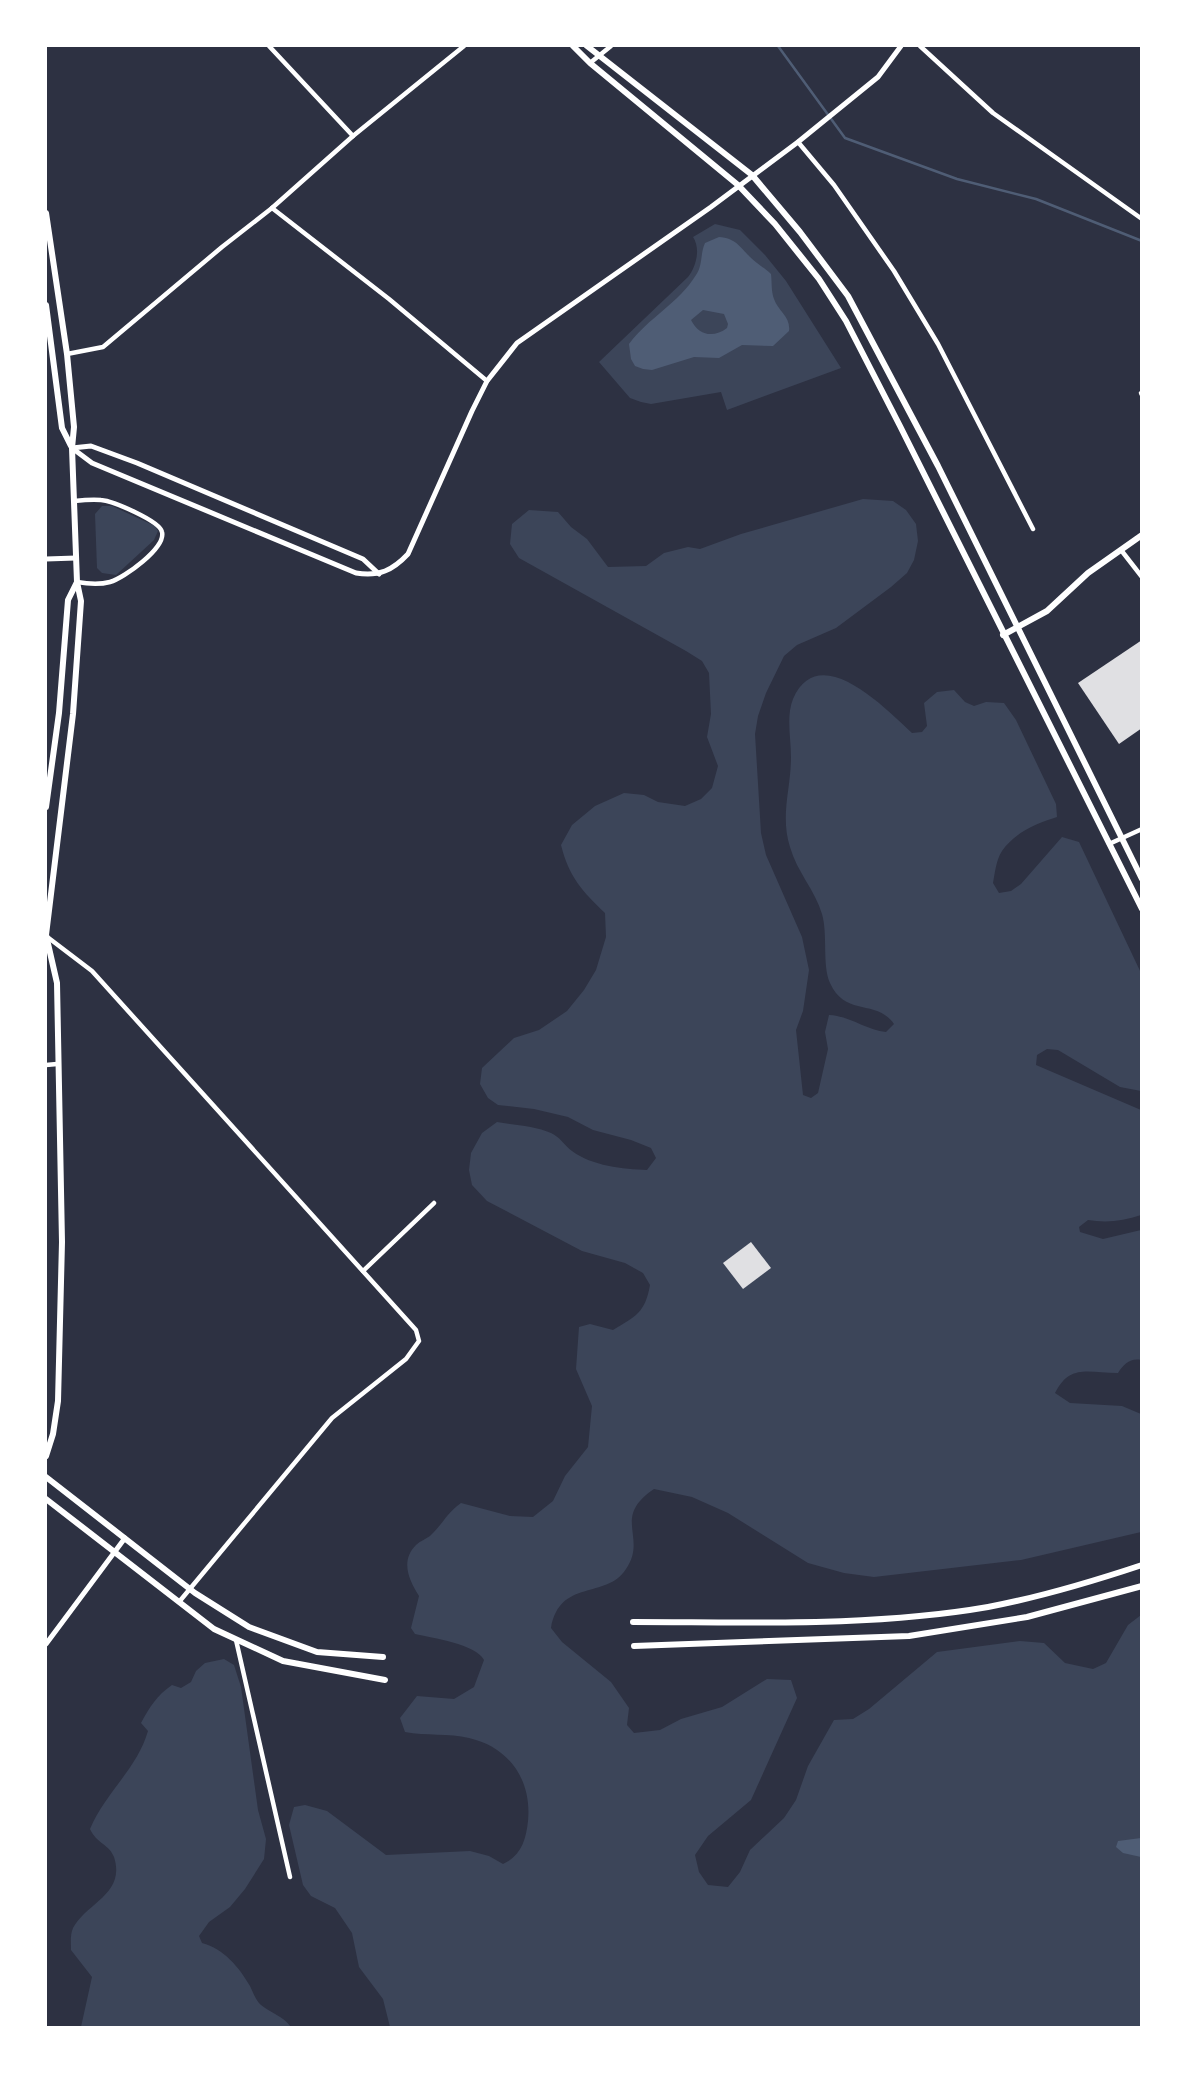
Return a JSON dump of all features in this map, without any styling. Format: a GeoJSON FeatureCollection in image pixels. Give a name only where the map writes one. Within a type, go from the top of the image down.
{"type":"FeatureCollection","features":[{"type":"Feature","properties":{"kind":"main road"},"geometry":{"type":"LineString","coordinates":[[573,46],[738,185],[775,224],[819,279],[846,321],[1142,909]]}},
{"type":"Feature","properties":{"kind":"main road"},"geometry":{"type":"LineString","coordinates":[[587,46],[752,175],[800,232],[848,296],[926,442],[1142,879]]}},
{"type":"Feature","properties":{"kind":"main road"},"geometry":{"type":"LineString","coordinates":[[46,213],[67,354],[74,427],[72,448],[77,582],[82,601],[72,714],[46,936],[57,983],[62,1242],[58,1401],[46,1456]]}},
{"type":"Feature","properties":{"kind":"main road"},"geometry":{"type":"LineString","coordinates":[[46,305],[62,428],[72,448]]}},
{"type":"Feature","properties":{"kind":"main road"},"geometry":{"type":"LineString","coordinates":[[1003,635],[1047,611],[1088,573],[1142,535]]}},
{"type":"Feature","properties":{"kind":"main road"},"geometry":{"type":"LineString","coordinates":[[46,807],[59,713],[68,600],[77,582]]}},
{"type":"Feature","properties":{"kind":"main road"},"geometry":{"type":"LineString","coordinates":[[46,1476],[188,1588],[248,1627],[317,1652],[383,1657]]}},
{"type":"Feature","properties":{"kind":"main road"},"geometry":{"type":"LineString","coordinates":[[46,1499],[214,1629],[283,1661],[385,1680]]}},
{"type":"Feature","properties":{"kind":"main road"},"geometry":{"type":"LineString","coordinates":[[634,1622],[858,1621],[986,1607],[1061,1591],[1142,1565]]}},
{"type":"Feature","properties":{"kind":"main road"},"geometry":{"type":"LineString","coordinates":[[634,1646],[909,1636],[1027,1617],[1142,1586]]}},
{"type":"Feature","properties":{"kind":"street"},"geometry":{"type":"LineString","coordinates":[[269,46],[352,136]]}},
{"type":"Feature","properties":{"kind":"street"},"geometry":{"type":"LineString","coordinates":[[67,354],[103,347],[272,208],[352,136],[464,46]]}},
{"type":"Feature","properties":{"kind":"street"},"geometry":{"type":"LineString","coordinates":[[590,63],[611,46]]}},
{"type":"Feature","properties":{"kind":"street"},"geometry":{"type":"LineString","coordinates":[[72,448],[92,463],[356,573],[379,574],[396,567],[408,554],[487,381],[517,343],[711,207],[798,142],[878,77],[901,46]]}},
{"type":"Feature","properties":{"kind":"street"},"geometry":{"type":"LineString","coordinates":[[920,46],[993,113],[1142,219]]}},
{"type":"Feature","properties":{"kind":"street"},"geometry":{"type":"LineString","coordinates":[[798,142],[834,185],[938,344],[1032,529]]}},
{"type":"Feature","properties":{"kind":"street"},"geometry":{"type":"LineString","coordinates":[[272,208],[389,299],[487,381]]}},
{"type":"Feature","properties":{"kind":"street"},"geometry":{"type":"LineString","coordinates":[[72,448],[92,446],[137,463],[363,559],[379,574]]}},
{"type":"Feature","properties":{"kind":"street"},"geometry":{"type":"LineString","coordinates":[[74,501],[106,501],[155,522],[162,530],[163,538],[153,552],[122,576],[101,584],[77,582]]}},
{"type":"Feature","properties":{"kind":"street"},"geometry":{"type":"LineString","coordinates":[[1121,550],[1142,577]]}},
{"type":"Feature","properties":{"kind":"street"},"geometry":{"type":"LineString","coordinates":[[46,559],[76,558]]}},
{"type":"Feature","properties":{"kind":"street"},"geometry":{"type":"LineString","coordinates":[[1109,844],[1142,829]]}},
{"type":"Feature","properties":{"kind":"street"},"geometry":{"type":"LineString","coordinates":[[46,936],[92,971],[363,1270],[416,1330],[419,1341],[406,1359],[332,1418],[178,1602]]}},
{"type":"Feature","properties":{"kind":"street"},"geometry":{"type":"LineString","coordinates":[[46,1065],[57,1064]]}},
{"type":"Feature","properties":{"kind":"street"},"geometry":{"type":"LineString","coordinates":[[363,1270],[434,1203]]}},
{"type":"Feature","properties":{"kind":"street"},"geometry":{"type":"LineString","coordinates":[[46,1644],[125,1538]]}},
{"type":"Feature","properties":{"kind":"street"},"geometry":{"type":"LineString","coordinates":[[236,1639],[290,1877]]}},
{"type":"Feature","properties":{"kind":"shaded area"},"geometry":{"type":"Polygon","coordinates":[[[715,224],[740,230],[765,255],[786,281],[841,368],[727,410],[721,392],[651,404],[630,398],[599,362],[688,277],[696,258],[697,247],[693,237],[715,224]]]}},
{"type":"Feature","properties":{"kind":"shaded area"},"geometry":{"type":"Polygon","coordinates":[[[719,237],[731,240],[771,274],[774,299],[788,322],[789,331],[773,346],[742,345],[719,358],[694,357],[652,370],[635,366],[629,344],[689,285],[698,271],[705,243],[719,237]],[[703,310],[691,320],[702,332],[712,334],[727,328],[724,314],[703,310]]]}},
{"type":"Feature","properties":{"kind":"shaded area"},"geometry":{"type":"Polygon","coordinates":[[[863,499],[893,501],[906,510],[916,524],[918,541],[914,560],[907,573],[891,587],[836,628],[797,645],[784,656],[766,693],[755,734],[761,833],[766,855],[802,937],[809,970],[803,1011],[796,1030],[803,1095],[811,1098],[818,1093],[828,1049],[825,1032],[829,1015],[886,1032],[894,1024],[879,1012],[844,1001],[830,983],[822,914],[793,856],[787,835],[786,813],[791,769],[789,720],[793,699],[805,682],[819,676],[835,677],[870,696],[912,733],[922,732],[927,726],[924,703],[937,692],[954,690],[965,702],[974,706],[986,702],[1004,703],[1016,720],[1056,804],[1057,817],[1026,830],[1007,845],[998,858],[993,883],[999,893],[1011,891],[1021,884],[1062,837],[1079,842],[1141,973],[1141,1091],[1120,1087],[1058,1050],[1047,1049],[1037,1055],[1036,1065],[1141,1110],[1141,1215],[1115,1221],[1088,1220],[1079,1227],[1080,1232],[1103,1239],[1141,1230],[1141,1360],[1128,1362],[1118,1373],[1074,1373],[1067,1377],[1055,1393],[1070,1403],[1122,1406],[1141,1414],[1141,1532],[1021,1560],[874,1577],[844,1573],[808,1563],[728,1513],[692,1497],[654,1489],[641,1499],[635,1509],[632,1519],[634,1547],[626,1569],[607,1584],[564,1602],[556,1612],[551,1628],[562,1642],[611,1682],[629,1708],[627,1725],[634,1733],[660,1730],[681,1719],[722,1707],[767,1679],[791,1680],[797,1698],[751,1800],[708,1836],[695,1855],[699,1872],[708,1885],[728,1887],[740,1872],[750,1850],[784,1818],[796,1800],[808,1766],[834,1720],[853,1719],[869,1709],[937,1652],[1020,1641],[1044,1643],[1065,1663],[1093,1669],[1106,1663],[1128,1625],[1141,1615],[1141,2027],[390,2027],[383,1999],[359,1967],[352,1933],[335,1908],[311,1896],[303,1885],[289,1825],[294,1807],[305,1805],[327,1811],[386,1855],[470,1851],[489,1856],[503,1864],[514,1857],[522,1847],[528,1821],[526,1792],[522,1779],[506,1757],[483,1742],[469,1738],[405,1732],[400,1718],[417,1696],[454,1699],[474,1687],[484,1660],[479,1654],[463,1646],[415,1634],[411,1628],[419,1596],[409,1577],[408,1557],[416,1545],[430,1536],[461,1503],[510,1516],[533,1517],[553,1501],[565,1476],[588,1447],[592,1406],[576,1369],[579,1327],[590,1324],[613,1330],[638,1313],[645,1302],[650,1285],[643,1273],[625,1263],[582,1251],[487,1201],[472,1185],[469,1170],[471,1153],[482,1133],[497,1122],[551,1133],[580,1156],[618,1168],[647,1170],[656,1158],[651,1148],[593,1130],[568,1117],[534,1109],[498,1105],[488,1098],[480,1084],[482,1068],[514,1038],[539,1030],[567,1011],[596,970],[606,937],[605,913],[577,883],[564,856],[561,845],[572,825],[595,806],[624,793],[644,795],[658,802],[685,806],[701,799],[712,788],[718,766],[707,737],[711,714],[709,673],[702,661],[519,558],[510,544],[512,524],[529,510],[558,512],[571,527],[587,539],[608,567],[646,566],[664,553],[688,547],[700,549],[741,534],[863,499]]]}},
{"type":"Feature","properties":{"kind":"shaded area"},"geometry":{"type":"Polygon","coordinates":[[[102,506],[112,506],[155,526],[158,531],[154,540],[116,575],[102,573],[97,568],[95,514],[102,506]]]}},
{"type":"Feature","properties":{"kind":"shaded area"},"geometry":{"type":"Polygon","coordinates":[[[224,1659],[234,1665],[241,1687],[258,1810],[266,1839],[264,1859],[245,1889],[230,1907],[209,1922],[199,1936],[202,1943],[224,1954],[236,1966],[259,2003],[291,2027],[81,2027],[92,1977],[71,1950],[71,1933],[79,1919],[110,1889],[116,1870],[112,1853],[90,1829],[143,1745],[148,1731],[141,1723],[154,1702],[172,1685],[181,1688],[191,1682],[196,1671],[205,1663],[224,1659]]]}},
{"type":"Feature","properties":{"kind":"shaded area"},"geometry":{"type":"Polygon","coordinates":[[[1141,1838],[1141,1857],[1123,1853],[1116,1847],[1118,1841],[1141,1838]]]}},
{"type":"Feature","properties":{"kind":"building"},"geometry":{"type":"Polygon","coordinates":[[[1142,640],[1142,728],[1119,744],[1078,683],[1142,640]]]}},
{"type":"Feature","properties":{"kind":"building"},"geometry":{"type":"Polygon","coordinates":[[[751,1242],[771,1268],[743,1289],[723,1263],[751,1242]]]}},
{"type":"Feature","properties":{"kind":"waterway"},"geometry":{"type":"LineString","coordinates":[[778,46],[845,138],[957,179],[1036,199],[1142,241]]}}]}
